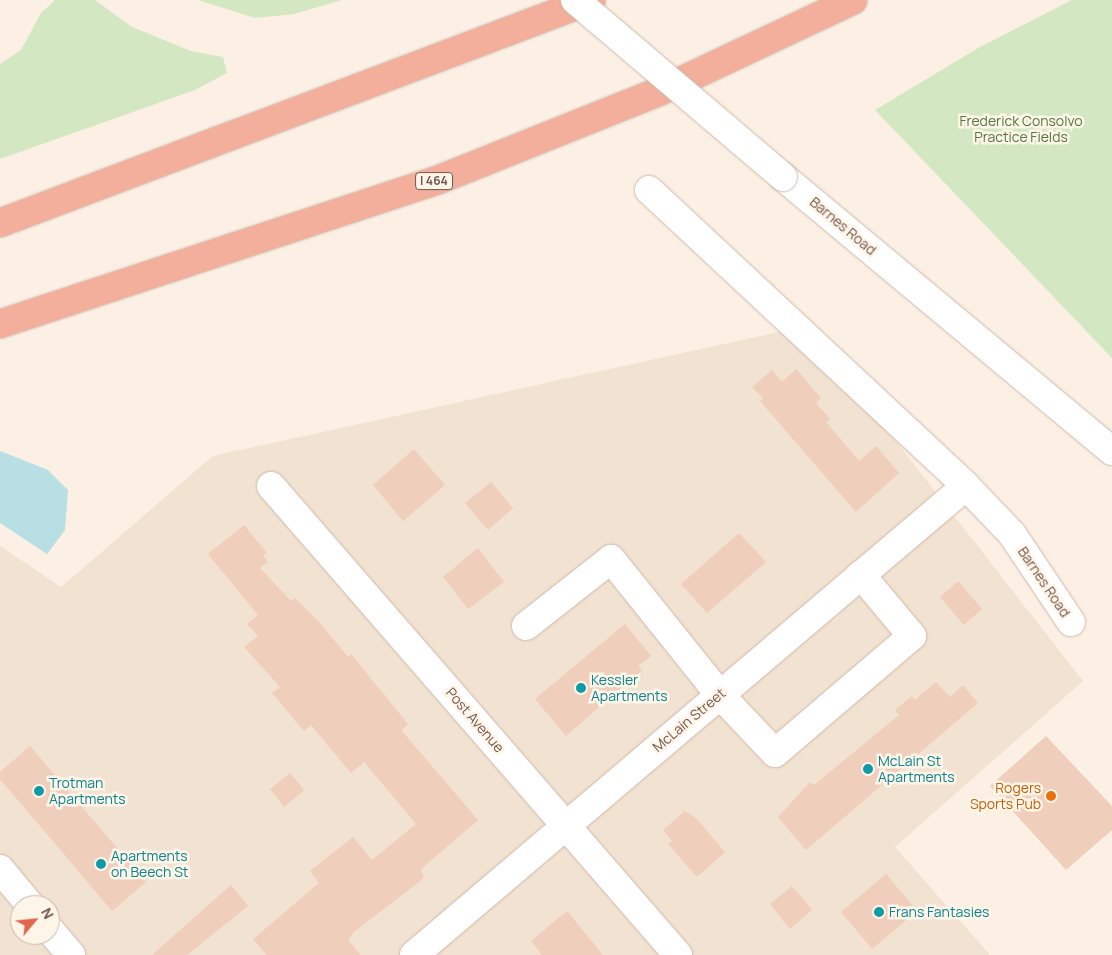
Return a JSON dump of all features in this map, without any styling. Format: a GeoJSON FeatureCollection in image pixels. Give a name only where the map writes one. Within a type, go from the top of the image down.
{"type":"FeatureCollection","features":[{"type":"Feature","properties":{"kind":"highway"},"geometry":{"type":"LineString","coordinates":[[0,223],[591,0]]}},
{"type":"Feature","properties":{"kind":"highway","name":"I 464"},"geometry":{"type":"LineString","coordinates":[[0,324],[276,236],[512,152],[660,91],[853,0]]}},
{"type":"Feature","properties":{"kind":"street","name":"Barnes Road"},"geometry":{"type":"LineString","coordinates":[[575,0],[1112,451]]}},
{"type":"Feature","properties":{"kind":"street","name":"Barnes Road"},"geometry":{"type":"LineString","coordinates":[[649,190],[966,486],[1012,534],[1071,622]]}},
{"type":"Feature","properties":{"kind":"street","name":"Post Avenue"},"geometry":{"type":"LineString","coordinates":[[271,486],[678,955]]}},
{"type":"Feature","properties":{"kind":"street","name":"McLain Street"},"geometry":{"type":"LineString","coordinates":[[414,955],[565,823],[966,486]]}},
{"type":"Feature","properties":{"kind":"street"},"geometry":{"type":"LineString","coordinates":[[526,626],[610,559],[719,694],[774,753],[912,636],[860,575]]}},
{"type":"Feature","properties":{"kind":"street"},"geometry":{"type":"LineString","coordinates":[[0,869],[22,895]]}},
{"type":"Feature","properties":{"kind":"street"},"geometry":{"type":"LineString","coordinates":[[60,942],[71,955]]}},
{"type":"Feature","properties":{"kind":"shaded area"},"geometry":{"type":"Polygon","coordinates":[[[806,326],[1083,681],[895,847],[990,955],[0,955],[0,546],[61,587],[213,456],[806,326]]]}},
{"type":"Feature","properties":{"kind":"green space"},"geometry":{"type":"Polygon","coordinates":[[[55,0],[95,0],[132,27],[191,51],[223,57],[227,73],[195,90],[0,159],[0,64],[21,50],[41,13],[55,0]]]}},
{"type":"Feature","properties":{"kind":"green space"},"geometry":{"type":"Polygon","coordinates":[[[198,0],[342,0],[294,14],[255,18],[198,0]]]}},
{"type":"Feature","properties":{"kind":"green space","name":"Frederick Consolvo Practice Fields"},"geometry":{"type":"Polygon","coordinates":[[[1072,0],[1112,0],[1112,358],[875,110],[978,48],[1072,0]]]}},
{"type":"Feature","properties":{"kind":"water"},"geometry":{"type":"Polygon","coordinates":[[[0,451],[48,470],[68,490],[65,530],[47,554],[0,523],[0,451]]]}},
{"type":"Feature","properties":{"kind":"building"},"geometry":{"type":"Polygon","coordinates":[[[796,369],[821,398],[816,403],[830,419],[826,422],[859,461],[876,446],[899,473],[856,512],[760,401],[763,398],[752,387],[772,370],[782,382],[796,369]]]}},
{"type":"Feature","properties":{"kind":"building"},"geometry":{"type":"Polygon","coordinates":[[[414,449],[445,485],[403,521],[373,485],[414,449]]]}},
{"type":"Feature","properties":{"kind":"building"},"geometry":{"type":"Polygon","coordinates":[[[491,482],[513,508],[488,530],[465,503],[491,482]]]}},
{"type":"Feature","properties":{"kind":"building"},"geometry":{"type":"Polygon","coordinates":[[[244,525],[267,553],[263,556],[268,562],[260,568],[291,601],[295,598],[320,623],[348,657],[351,654],[408,724],[401,730],[478,820],[421,869],[424,878],[354,932],[348,940],[361,955],[267,955],[253,939],[319,883],[310,871],[353,837],[372,860],[416,824],[364,762],[351,773],[311,725],[304,731],[272,693],[280,687],[244,647],[258,636],[247,624],[258,615],[208,554],[244,525]]]}},
{"type":"Feature","properties":{"kind":"building"},"geometry":{"type":"Polygon","coordinates":[[[739,533],[766,562],[707,613],[681,584],[739,533]]]}},
{"type":"Feature","properties":{"kind":"building"},"geometry":{"type":"Polygon","coordinates":[[[478,548],[504,582],[468,609],[443,577],[478,548]]]}},
{"type":"Feature","properties":{"kind":"building"},"geometry":{"type":"Polygon","coordinates":[[[958,581],[982,609],[964,625],[940,597],[958,581]]]}},
{"type":"Feature","properties":{"kind":"building","name":"Kessler Apartments"},"geometry":{"type":"Polygon","coordinates":[[[625,624],[651,656],[638,666],[642,670],[566,736],[535,699],[625,624]]]}},
{"type":"Feature","properties":{"kind":"building","name":"McLain St Apartments"},"geometry":{"type":"Polygon","coordinates":[[[936,682],[950,697],[963,685],[978,703],[806,850],[778,817],[810,782],[814,785],[899,715],[895,710],[912,696],[915,700],[936,682]]]}},
{"type":"Feature","properties":{"kind":"building","name":"Rogers Sports Pub"},"geometry":{"type":"Polygon","coordinates":[[[1046,736],[1112,806],[1112,830],[1066,870],[990,786],[1046,736]]]}},
{"type":"Feature","properties":{"kind":"building"},"geometry":{"type":"Polygon","coordinates":[[[30,746],[146,882],[112,911],[0,779],[0,772],[30,746]]]}},
{"type":"Feature","properties":{"kind":"building"},"geometry":{"type":"Polygon","coordinates":[[[290,773],[304,790],[284,807],[270,789],[290,773]]]}},
{"type":"Feature","properties":{"kind":"building"},"geometry":{"type":"Polygon","coordinates":[[[685,811],[697,819],[725,852],[697,877],[668,844],[672,841],[663,830],[685,811]]]}},
{"type":"Feature","properties":{"kind":"building","name":"Frans Fantasies"},"geometry":{"type":"Polygon","coordinates":[[[886,874],[917,911],[872,949],[841,912],[886,874]]]}},
{"type":"Feature","properties":{"kind":"building"},"geometry":{"type":"Polygon","coordinates":[[[231,885],[248,906],[187,955],[152,955],[231,885]]]}},
{"type":"Feature","properties":{"kind":"building"},"geometry":{"type":"Polygon","coordinates":[[[792,886],[812,910],[790,929],[770,904],[792,886]]]}},
{"type":"Feature","properties":{"kind":"building"},"geometry":{"type":"Polygon","coordinates":[[[567,911],[603,955],[542,955],[531,941],[567,911]]]}},
{"type":"Feature","properties":{"kind":"place","name":"Kessler Apartments"},"geometry":{"type":"Point","coordinates":[581,688]}},
{"type":"Feature","properties":{"kind":"place","name":"McLain St Apartments"},"geometry":{"type":"Point","coordinates":[868,769]}},
{"type":"Feature","properties":{"kind":"place","name":"Trotman Apartments"},"geometry":{"type":"Point","coordinates":[39,791]}},
{"type":"Feature","properties":{"kind":"place","name":"Rogers Sports Pub"},"geometry":{"type":"Point","coordinates":[1051,796]}},
{"type":"Feature","properties":{"kind":"place","name":"Apartments on Beech St"},"geometry":{"type":"Point","coordinates":[101,864]}},
{"type":"Feature","properties":{"kind":"place","name":"Frans Fantasies"},"geometry":{"type":"Point","coordinates":[879,912]}}]}
